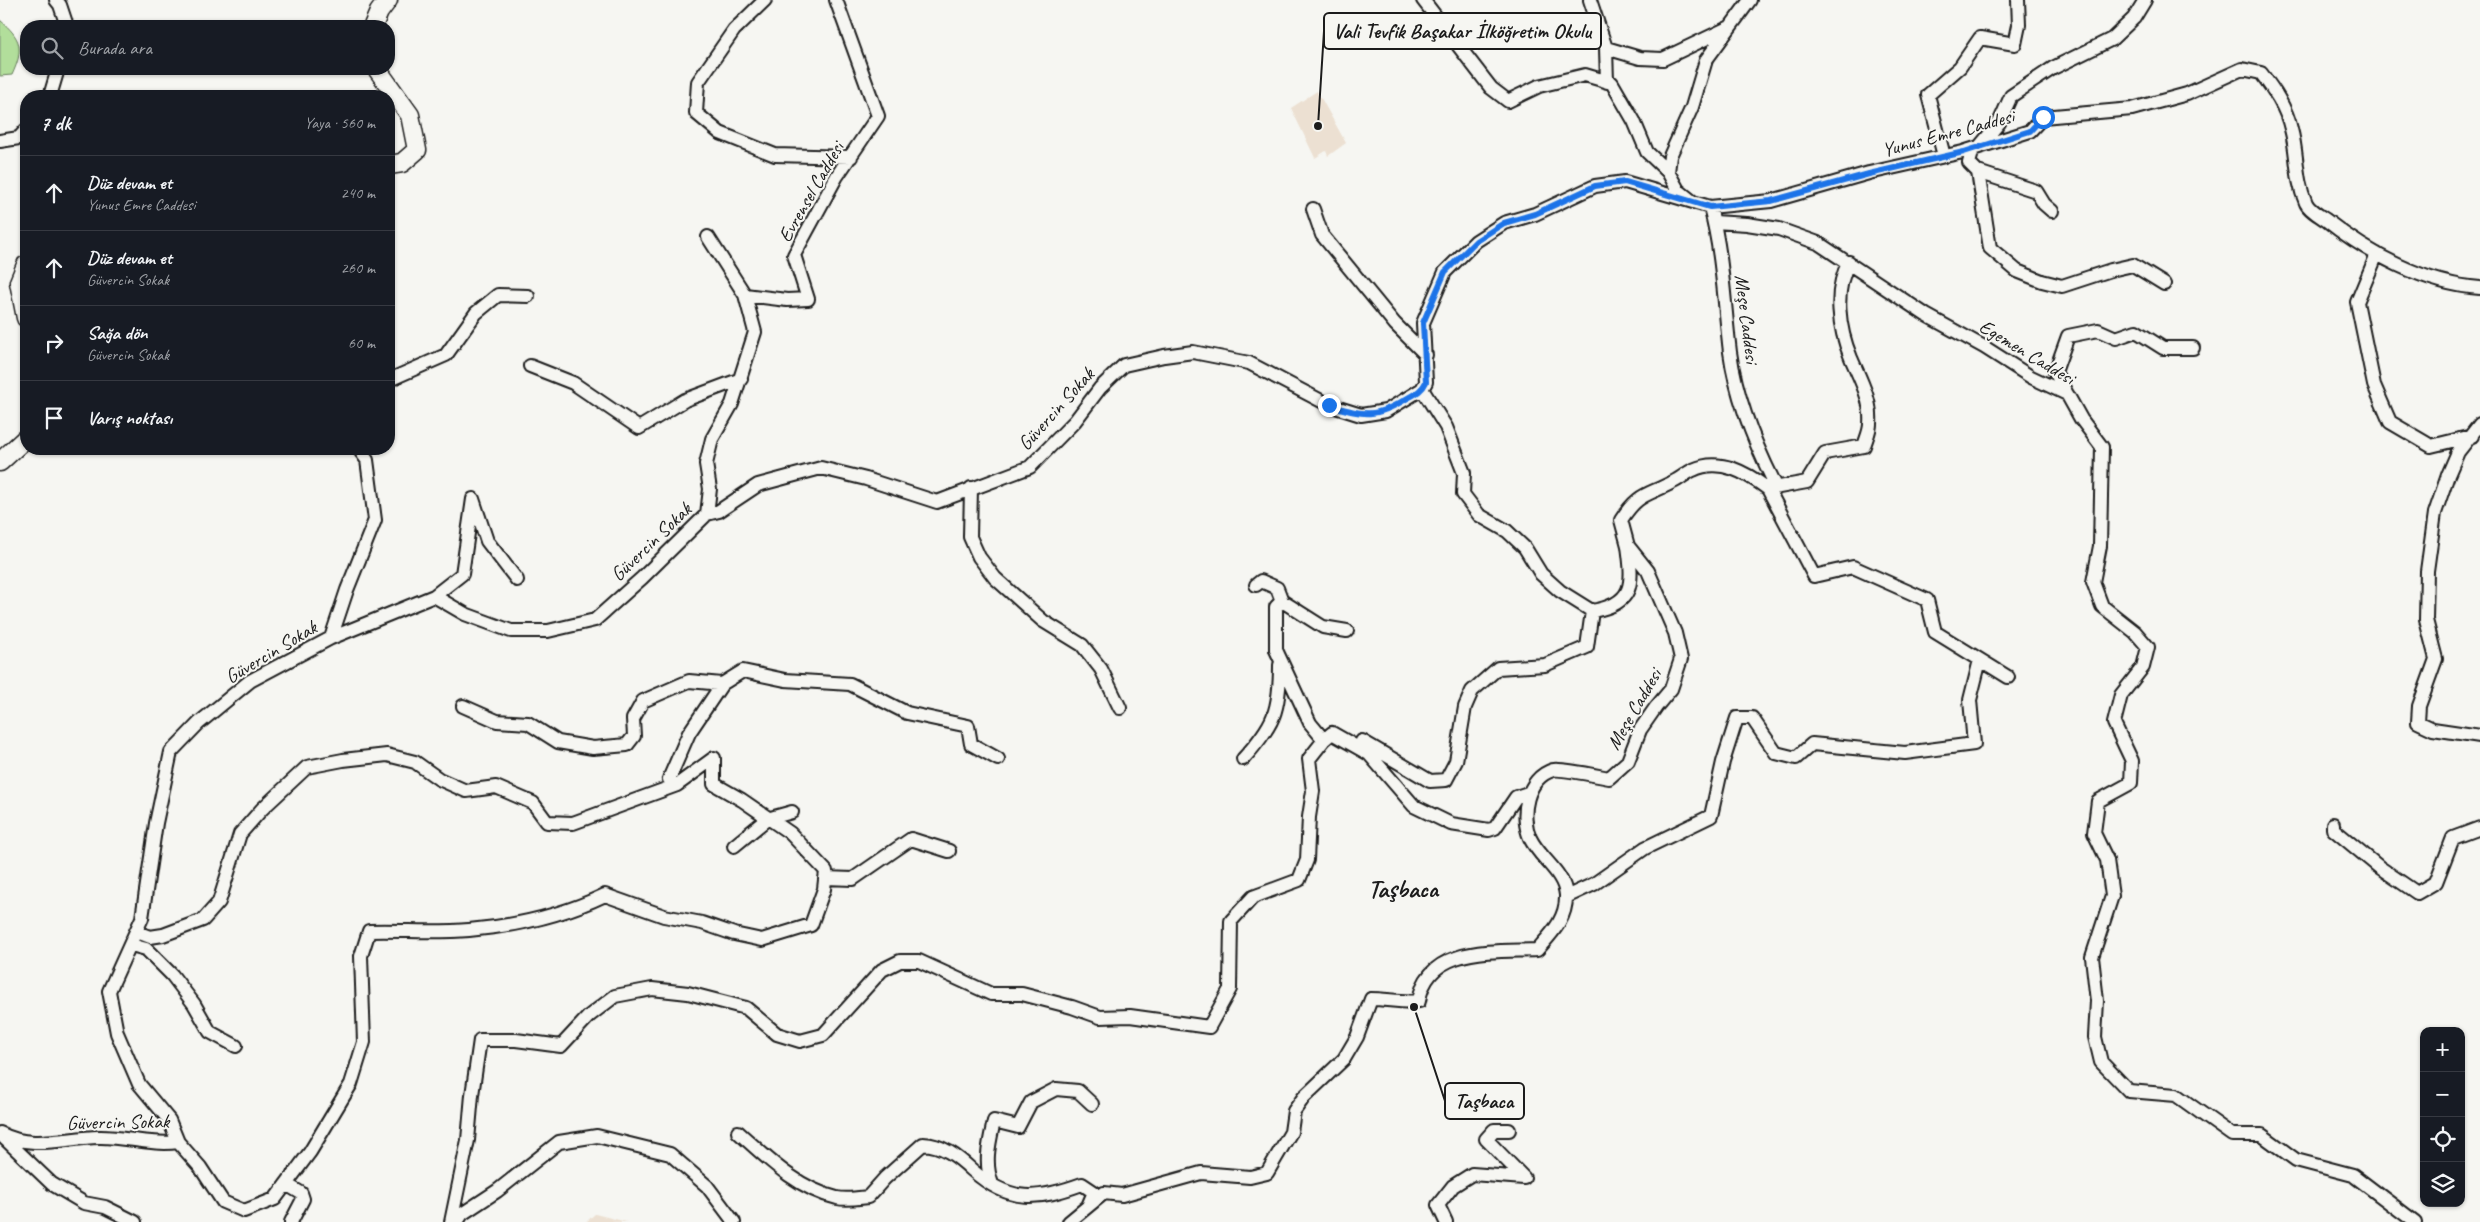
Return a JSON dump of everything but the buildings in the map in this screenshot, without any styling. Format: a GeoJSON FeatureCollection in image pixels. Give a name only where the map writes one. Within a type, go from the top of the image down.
{"type":"FeatureCollection","features":[{"type":"Feature","properties":{"kind":"street"},"geometry":{"type":"LineString","coordinates":[[56,0],[65,20]]}},
{"type":"Feature","properties":{"kind":"street"},"geometry":{"type":"LineString","coordinates":[[376,20],[378,12],[388,0]]}},
{"type":"Feature","properties":{"kind":"street"},"geometry":{"type":"LineString","coordinates":[[765,0],[734,30],[698,82],[696,113],[720,133],[775,155],[852,157]]}},
{"type":"Feature","properties":{"kind":"street","name":"Evrensel Caddesi"},"geometry":{"type":"LineString","coordinates":[[745,295],[787,300],[808,300],[794,255],[837,176],[852,157],[878,116],[836,0]]}},
{"type":"Feature","properties":{"kind":"street"},"geometry":{"type":"LineString","coordinates":[[1423,0],[1491,88],[1508,102],[1539,86],[1585,74],[1607,82],[1606,48],[1590,0]]}},
{"type":"Feature","properties":{"kind":"street"},"geometry":{"type":"LineString","coordinates":[[1668,172],[1670,156],[1692,107],[1706,60],[1750,0]]}},
{"type":"Feature","properties":{"kind":"street"},"geometry":{"type":"LineString","coordinates":[[1944,156],[1928,95],[1960,66],[1980,38],[2015,44],[2019,25],[2018,0]]}},
{"type":"Feature","properties":{"kind":"street"},"geometry":{"type":"LineString","coordinates":[[2052,211],[2044,204],[2036,191],[1978,172],[1969,164],[1976,148],[1999,124],[2011,96],[2053,68],[2112,39],[2134,18],[2145,0]]}},
{"type":"Feature","properties":{"kind":"street"},"geometry":{"type":"LineString","coordinates":[[1606,48],[1640,58],[1663,60],[1728,28]]}},
{"type":"Feature","properties":{"kind":"street","name":"Yunus Emre Caddesi"},"geometry":{"type":"LineString","coordinates":[[1607,82],[1612,83],[1634,121],[1647,152],[1668,172],[1678,190],[1693,202],[1710,207],[1771,201],[1976,148],[2030,131],[2043,117],[2132,109],[2187,94],[2242,69],[2261,73],[2279,97],[2292,129],[2298,178],[2307,206],[2343,233],[2377,254],[2423,276],[2475,288]]}},
{"type":"Feature","properties":{"kind":"street"},"geometry":{"type":"LineString","coordinates":[[52,90],[56,75]]}},
{"type":"Feature","properties":{"kind":"street"},"geometry":{"type":"LineString","coordinates":[[381,75],[392,90]]}},
{"type":"Feature","properties":{"kind":"street"},"geometry":{"type":"LineString","coordinates":[[395,94],[410,115],[417,150],[402,163],[395,165]]}},
{"type":"Feature","properties":{"kind":"street"},"geometry":{"type":"LineString","coordinates":[[0,141],[20,137]]}},
{"type":"Feature","properties":{"kind":"street"},"geometry":{"type":"LineString","coordinates":[[1978,172],[1990,248],[2017,270],[2042,281],[2062,286],[2133,265],[2164,284]]}},
{"type":"Feature","properties":{"kind":"street"},"geometry":{"type":"LineString","coordinates":[[1628,546],[1632,573],[1628,592],[1611,608],[1592,611],[1560,591],[1540,574],[1525,548],[1507,531],[1479,515],[1463,494],[1464,473],[1446,427],[1422,389],[1426,382],[1423,323],[1445,272],[1476,241],[1504,223],[1535,214],[1595,186],[1625,182],[1693,202]]}},
{"type":"Feature","properties":{"kind":"street","name":"Meşe Caddesi"},"geometry":{"type":"LineString","coordinates":[[1328,736],[1369,754],[1414,806],[1450,824],[1489,830],[1495,828],[1516,797],[1528,794],[1538,779],[1553,770],[1609,778],[1628,761],[1640,730],[1671,689],[1681,659],[1675,633],[1648,571],[1628,546],[1621,520],[1628,509],[1645,494],[1672,483],[1695,469],[1719,465],[1738,469],[1768,489],[1774,482],[1746,416],[1730,353],[1724,281],[1710,207]]}},
{"type":"Feature","properties":{"kind":"street"},"geometry":{"type":"LineString","coordinates":[[1312,209],[1322,234],[1395,324],[1426,355]]}},
{"type":"Feature","properties":{"kind":"street","name":"Egemen Caddesi"},"geometry":{"type":"LineString","coordinates":[[1714,222],[1747,224],[1778,229],[1818,243],[1926,315],[1984,347],[2031,377],[2067,394],[2081,419],[2102,447],[2100,546],[2093,582],[2102,606],[2135,632],[2148,647],[2143,668],[2121,695],[2114,722],[2132,761],[2131,783],[2098,801],[2094,833],[2107,860],[2112,896],[2092,957],[2097,1002],[2095,1037],[2101,1062],[2129,1091],[2176,1095],[2232,1135],[2262,1135],[2296,1160],[2353,1175],[2416,1222]]}},
{"type":"Feature","properties":{"kind":"street"},"geometry":{"type":"LineString","coordinates":[[707,514],[710,489],[706,464],[712,439],[732,404],[755,332],[745,295],[708,237]]}},
{"type":"Feature","properties":{"kind":"street"},"geometry":{"type":"LineString","coordinates":[[2377,254],[2357,302],[2374,385],[2390,422],[2431,446],[2472,436]]}},
{"type":"Feature","properties":{"kind":"street"},"geometry":{"type":"LineString","coordinates":[[1849,262],[1841,276],[1838,301],[1850,356],[1865,388],[1870,424],[1864,446],[1825,453],[1807,482],[1768,489],[1814,576],[1853,567],[1927,600],[1935,632],[2008,677]]}},
{"type":"Feature","properties":{"kind":"street"},"geometry":{"type":"LineString","coordinates":[[395,377],[446,355],[476,313],[498,295],[528,296]]}},
{"type":"Feature","properties":{"kind":"street"},"geometry":{"type":"LineString","coordinates":[[2067,394],[2055,372],[2068,336],[2098,330],[2116,338],[2136,331],[2163,348],[2193,348]]}},
{"type":"Feature","properties":{"kind":"street","name":"Güvercin Sokak"},"geometry":{"type":"LineString","coordinates":[[0,1134],[11,1140],[54,1143],[98,1137],[166,1144],[178,1142],[170,1120],[139,1084],[117,1033],[109,991],[142,918],[156,823],[171,752],[199,723],[250,681],[331,638],[434,596],[465,614],[511,631],[548,631],[596,620],[707,514],[719,511],[758,485],[821,468],[866,479],[937,502],[1030,467],[1074,421],[1100,388],[1124,365],[1193,352],[1249,363],[1329,405],[1361,415],[1386,411],[1422,389]]}},
{"type":"Feature","properties":{"kind":"street"},"geometry":{"type":"LineString","coordinates":[[530,366],[573,383],[639,428],[685,400],[741,378]]}},
{"type":"Feature","properties":{"kind":"street"},"geometry":{"type":"LineString","coordinates":[[2480,424],[2458,452],[2448,475],[2436,514],[2427,571],[2426,620],[2436,659],[2419,706],[2418,722],[2433,729],[2480,736]]}},
{"type":"Feature","properties":{"kind":"street"},"geometry":{"type":"LineString","coordinates":[[0,462],[20,444]]}},
{"type":"Feature","properties":{"kind":"street"},"geometry":{"type":"LineString","coordinates":[[331,638],[347,590],[375,520],[367,460],[363,455]]}},
{"type":"Feature","properties":{"kind":"street"},"geometry":{"type":"LineString","coordinates":[[971,488],[970,537],[979,557],[995,578],[1043,621],[1082,645],[1101,669],[1120,708]]}},
{"type":"Feature","properties":{"kind":"street"},"geometry":{"type":"LineString","coordinates":[[434,596],[462,574],[473,499],[487,541],[517,580]]}},
{"type":"Feature","properties":{"kind":"street"},"geometry":{"type":"LineString","coordinates":[[1256,586],[1261,581],[1277,588],[1282,601],[1323,627],[1347,631]]}},
{"type":"Feature","properties":{"kind":"street"},"geometry":{"type":"LineString","coordinates":[[1282,601],[1276,607],[1276,650],[1310,723],[1328,736],[1367,743],[1430,781],[1446,780],[1456,761],[1465,707],[1472,691],[1498,668],[1545,665],[1587,647],[1592,611]]}},
{"type":"Feature","properties":{"kind":"street"},"geometry":{"type":"LineString","coordinates":[[1243,758],[1266,734],[1280,697],[1280,660]]}},
{"type":"Feature","properties":{"kind":"street"},"geometry":{"type":"LineString","coordinates":[[1566,897],[1594,884],[1645,848],[1711,816],[1723,762],[1737,718],[1752,718],[1776,753],[1796,758],[1812,744],[1905,753],[1974,744],[1970,700],[1980,660]]}},
{"type":"Feature","properties":{"kind":"street"},"geometry":{"type":"LineString","coordinates":[[677,785],[668,779],[689,732],[722,684],[743,671],[785,680],[850,684],[907,713],[968,726],[971,744],[998,759]]}},
{"type":"Feature","properties":{"kind":"street"},"geometry":{"type":"LineString","coordinates":[[463,706],[496,721],[528,723],[558,742],[593,748],[619,746],[627,745],[634,736],[633,719],[643,701],[689,681],[722,684]]}},
{"type":"Feature","properties":{"kind":"street"},"geometry":{"type":"LineString","coordinates":[[451,1222],[468,1140],[480,1040],[516,1040],[561,1046],[589,1016],[615,996],[652,989],[688,993],[746,1008],[777,1034],[800,1041],[823,1035],[882,970],[900,961],[918,961],[991,994],[1022,994],[1072,1007],[1100,1017],[1130,1016],[1209,1027],[1230,989],[1231,921],[1253,897],[1299,880],[1307,860],[1309,817],[1313,791],[1309,759],[1328,736]]}},
{"type":"Feature","properties":{"kind":"street"},"geometry":{"type":"LineString","coordinates":[[136,932],[150,936],[163,935],[203,920],[218,902],[240,834],[262,809],[307,767],[343,760],[387,755],[415,762],[440,779],[466,791],[496,787],[533,803],[547,822],[573,823],[677,785],[714,758],[714,784],[742,800],[790,833],[826,871],[824,890],[811,925],[762,940],[734,934],[702,923],[664,916],[605,895],[573,910],[524,922],[468,930],[369,931],[361,956],[364,1042],[352,1084],[310,1152],[275,1199],[244,1211],[223,1202],[200,1166],[178,1142]]}},
{"type":"Feature","properties":{"kind":"street"},"geometry":{"type":"LineString","coordinates":[[1070,1222],[1104,1193],[1122,1195],[1200,1173],[1250,1177],[1268,1173],[1292,1132],[1294,1111],[1304,1097],[1344,1059],[1358,1037],[1371,999],[1419,1001],[1421,988],[1436,968],[1455,957],[1477,953],[1537,950],[1561,922],[1566,897],[1563,881],[1530,838],[1527,818],[1528,794]]}},
{"type":"Feature","properties":{"kind":"street"},"geometry":{"type":"LineString","coordinates":[[734,846],[767,819],[792,812]]}},
{"type":"Feature","properties":{"kind":"street"},"geometry":{"type":"LineString","coordinates":[[2333,824],[2333,829],[2379,867],[2417,893],[2436,882],[2453,838],[2480,828]]}},
{"type":"Feature","properties":{"kind":"street"},"geometry":{"type":"LineString","coordinates":[[825,878],[853,879],[911,839],[949,851]]}},
{"type":"Feature","properties":{"kind":"street"},"geometry":{"type":"LineString","coordinates":[[131,945],[146,949],[172,975],[194,1004],[210,1032],[236,1046]]}},
{"type":"Feature","properties":{"kind":"street"},"geometry":{"type":"LineString","coordinates":[[992,1184],[987,1171],[987,1150],[994,1121],[1018,1127],[1030,1102],[1056,1089],[1078,1091],[1092,1104]]}},
{"type":"Feature","properties":{"kind":"street"},"geometry":{"type":"LineString","coordinates":[[1446,1222],[1438,1205],[1452,1186],[1472,1174],[1524,1178],[1486,1139],[1494,1130],[1509,1130]]}},
{"type":"Feature","properties":{"kind":"street"},"geometry":{"type":"LineString","coordinates":[[738,1132],[777,1167],[814,1190],[839,1199],[868,1197],[885,1178],[923,1144],[936,1144],[957,1156],[992,1184],[1025,1197],[1058,1192],[1082,1184],[1094,1192],[1088,1206]]}},
{"type":"Feature","properties":{"kind":"street"},"geometry":{"type":"LineString","coordinates":[[0,1134],[52,1184],[84,1203],[105,1207],[135,1222]]}},
{"type":"Feature","properties":{"kind":"street"},"geometry":{"type":"LineString","coordinates":[[457,1222],[462,1214],[497,1191],[559,1142],[597,1136],[670,1154],[707,1186],[734,1222]]}},
{"type":"Feature","properties":{"kind":"street"},"geometry":{"type":"LineString","coordinates":[[286,1184],[301,1193],[303,1199],[291,1222]]}},
{"type":"Feature","properties":{"kind":"shaded area"},"geometry":{"type":"Polygon","coordinates":[[[1317,91],[1346,143],[1328,156],[1326,151],[1315,158],[1291,108],[1317,91]]]}},
{"type":"Feature","properties":{"kind":"shaded area"},"geometry":{"type":"Polygon","coordinates":[[[595,1214],[627,1222],[586,1222],[595,1214]]]}},
{"type":"Feature","properties":{"kind":"green space"},"geometry":{"type":"Polygon","coordinates":[[[0,20],[13,33],[19,45],[18,58],[12,75],[0,76],[0,20]]]}},
{"type":"Feature","properties":{"kind":"place","name":"Vali Tevfik Başakar İlköğretim Okulu"},"geometry":{"type":"Point","coordinates":[1318,126]}},
{"type":"Feature","properties":{"kind":"place","name":"Taşbaca"},"geometry":{"type":"Point","coordinates":[1414,1007]}},
{"type":"Feature","properties":{"kind":"district","name":"Taşbaca"},"geometry":{"type":"Point","coordinates":[1403,889]}},
{"type":"Feature","properties":{"kind":"route"},"geometry":{"type":"LineString","coordinates":[[1329,405],[1361,415],[1386,411],[1422,389],[1426,382],[1423,323],[1445,272],[1476,241],[1504,223],[1535,214],[1595,186],[1625,182],[1710,207],[1732,203],[1771,201],[1927,159],[1964,152],[2030,131],[2043,117]]}}]}
